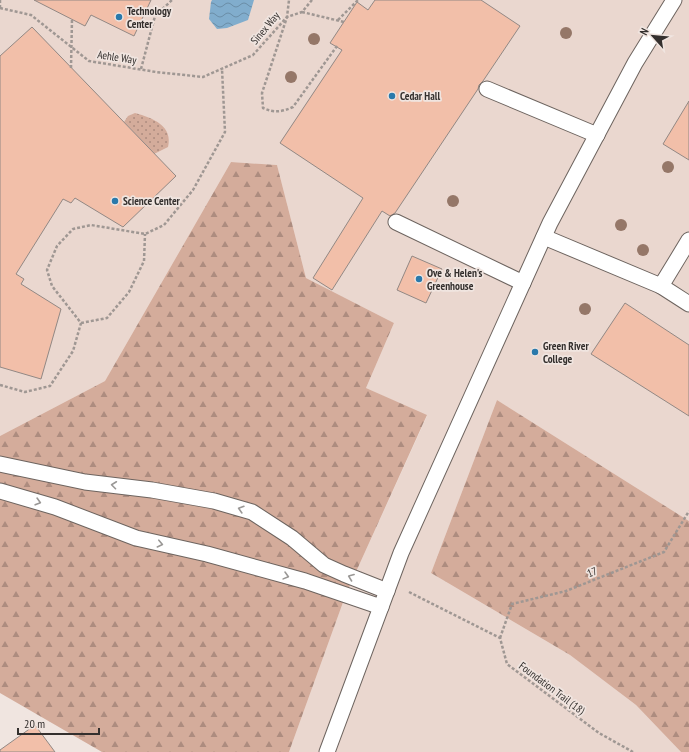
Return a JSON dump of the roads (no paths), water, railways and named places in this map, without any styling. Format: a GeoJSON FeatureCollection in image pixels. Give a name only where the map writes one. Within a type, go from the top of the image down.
{"type":"FeatureCollection","features":[{"type":"Feature","properties":{"kind":"lane"},"geometry":{"type":"LineString","coordinates":[[327,752],[401,553],[550,223],[635,63],[674,0]]}},
{"type":"Feature","properties":{"kind":"lane"},"geometry":{"type":"LineString","coordinates":[[486,89],[597,135]]}},
{"type":"Feature","properties":{"kind":"lane"},"geometry":{"type":"LineString","coordinates":[[396,222],[523,283]]}},
{"type":"Feature","properties":{"kind":"lane"},"geometry":{"type":"LineString","coordinates":[[544,237],[661,286],[689,304]]}},
{"type":"Feature","properties":{"kind":"lane"},"geometry":{"type":"LineString","coordinates":[[661,286],[689,240]]}},
{"type":"Feature","properties":{"kind":"lane"},"geometry":{"type":"LineString","coordinates":[[0,464],[85,482],[152,490],[214,501],[252,512],[292,538],[324,565],[344,574],[388,587]]}},
{"type":"Feature","properties":{"kind":"lane"},"geometry":{"type":"LineString","coordinates":[[0,491],[55,507],[136,538],[207,554],[305,581],[381,607]]}},
{"type":"Feature","properties":{"kind":"water"},"geometry":{"type":"Polygon","coordinates":[[[212,0],[254,0],[248,20],[227,28],[217,29],[209,19],[212,0]]]}},
{"type":"Feature","properties":{"kind":"place","name":"Technology Center"},"geometry":{"type":"Point","coordinates":[119,17]}},
{"type":"Feature","properties":{"kind":"place","name":"Cedar Hall"},"geometry":{"type":"Point","coordinates":[392,96]}},
{"type":"Feature","properties":{"kind":"place","name":"Science Center"},"geometry":{"type":"Point","coordinates":[115,201]}},
{"type":"Feature","properties":{"kind":"place","name":"Ove & Helen's Greenhouse"},"geometry":{"type":"Point","coordinates":[419,279]}},
{"type":"Feature","properties":{"kind":"place","name":"Green River College"},"geometry":{"type":"Point","coordinates":[535,352]}}]}
